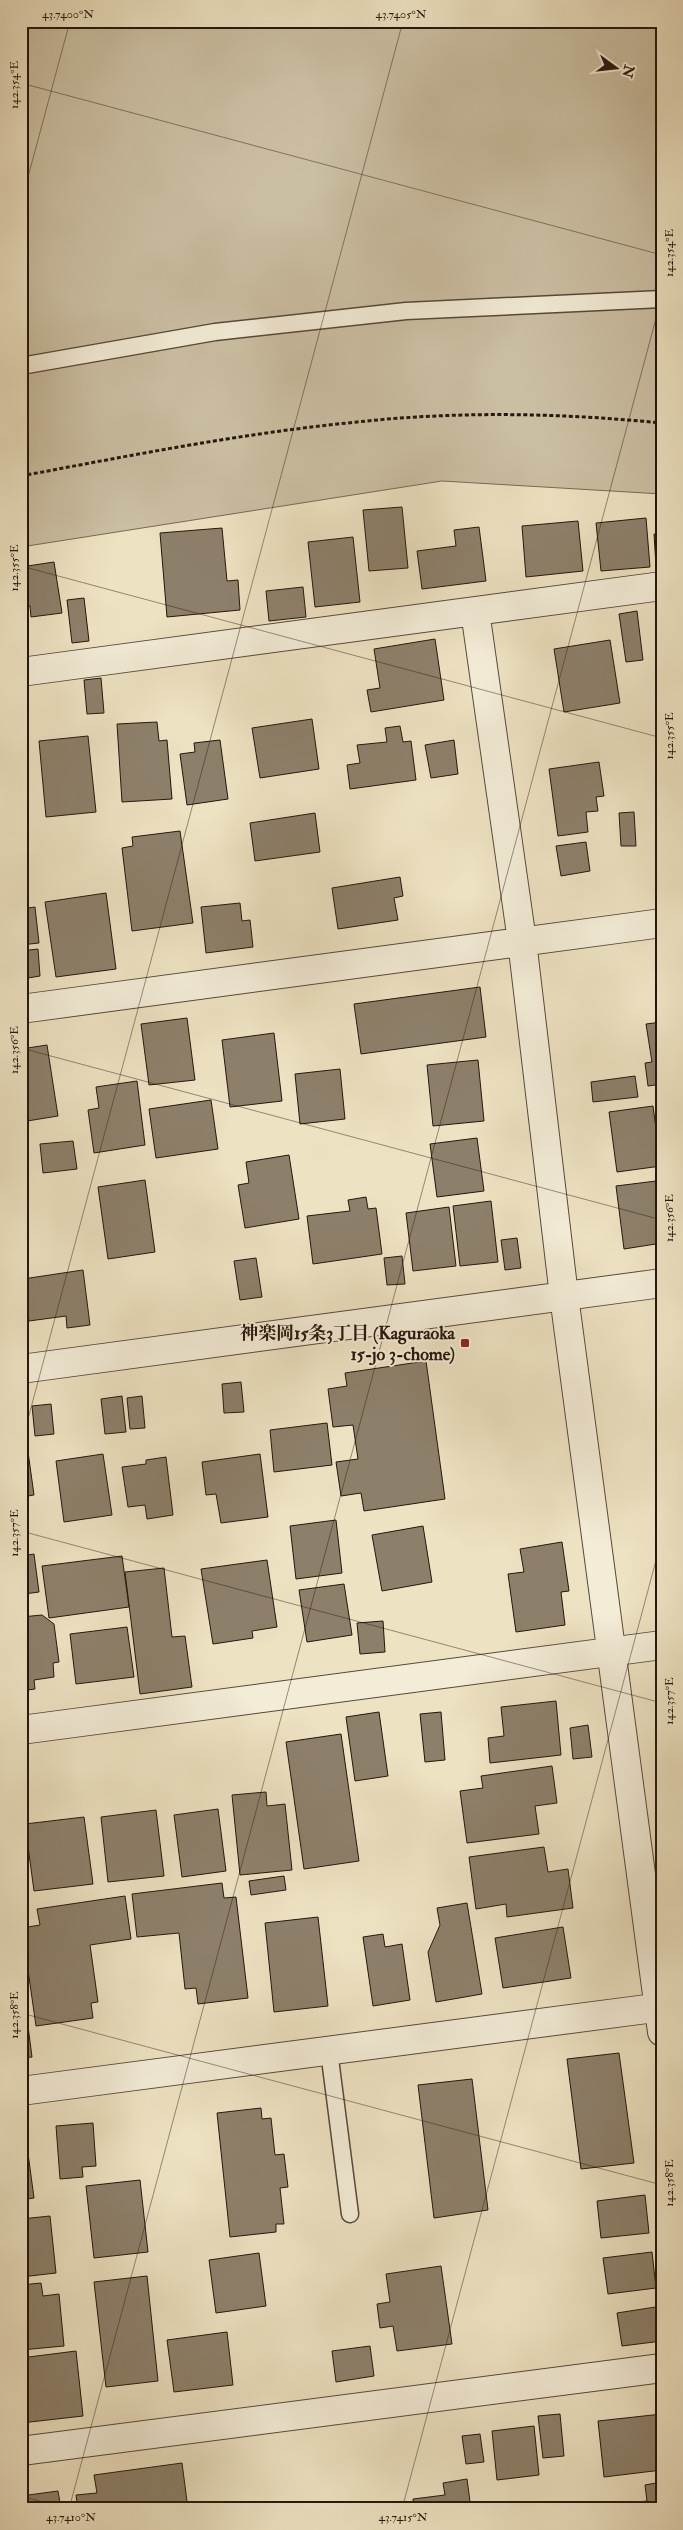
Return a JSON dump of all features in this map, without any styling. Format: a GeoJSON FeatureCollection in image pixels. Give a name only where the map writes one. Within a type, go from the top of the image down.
{"type":"FeatureCollection","features":[{"type":"Feature","properties":{"kind":"street"},"geometry":{"type":"LineString","coordinates":[[21,672],[662,586]]}},
{"type":"Feature","properties":{"kind":"street"},"geometry":{"type":"LineString","coordinates":[[21,2091],[329,2050],[661,2015],[564,1296],[522,941],[475,611]]}},
{"type":"Feature","properties":{"kind":"street"},"geometry":{"type":"LineString","coordinates":[[21,1009],[662,923]]}},
{"type":"Feature","properties":{"kind":"street"},"geometry":{"type":"LineString","coordinates":[[21,1369],[662,1283]]}},
{"type":"Feature","properties":{"kind":"street"},"geometry":{"type":"LineString","coordinates":[[21,1730],[662,1645]]}},
{"type":"Feature","properties":{"kind":"street"},"geometry":{"type":"LineString","coordinates":[[21,2451],[662,2368]]}},
{"type":"Feature","properties":{"kind":"lane"},"geometry":{"type":"LineString","coordinates":[[21,366],[215,332],[406,311],[662,299]]}},
{"type":"Feature","properties":{"kind":"lane"},"geometry":{"type":"LineString","coordinates":[[329,2050],[350,2214]]}},
{"type":"Feature","properties":{"kind":"path"},"geometry":{"type":"LineString","coordinates":[[21,476],[216,440],[357,422],[480,415],[584,416],[662,423]]}},
{"type":"Feature","properties":{"kind":"shaded area"},"geometry":{"type":"Polygon","coordinates":[[[21,21],[662,21],[662,494],[442,481],[21,547],[21,21]]]}},
{"type":"Feature","properties":{"kind":"building"},"geometry":{"type":"Polygon","coordinates":[[[402,507],[408,568],[369,571],[363,510],[402,507]]]}},
{"type":"Feature","properties":{"kind":"building"},"geometry":{"type":"Polygon","coordinates":[[[646,518],[650,567],[601,571],[596,523],[646,518]]]}},
{"type":"Feature","properties":{"kind":"building"},"geometry":{"type":"Polygon","coordinates":[[[578,521],[583,571],[526,577],[522,526],[578,521]]]}},
{"type":"Feature","properties":{"kind":"building"},"geometry":{"type":"Polygon","coordinates":[[[479,527],[486,581],[422,589],[417,551],[456,546],[454,530],[479,527]]]}},
{"type":"Feature","properties":{"kind":"building"},"geometry":{"type":"Polygon","coordinates":[[[222,528],[227,581],[238,580],[240,610],[167,617],[160,533],[222,528]]]}},
{"type":"Feature","properties":{"kind":"building"},"geometry":{"type":"Polygon","coordinates":[[[654,534],[662,534],[662,565],[656,566],[654,534]]]}},
{"type":"Feature","properties":{"kind":"building"},"geometry":{"type":"Polygon","coordinates":[[[353,537],[360,602],[315,607],[308,542],[353,537]]]}},
{"type":"Feature","properties":{"kind":"building"},"geometry":{"type":"Polygon","coordinates":[[[54,562],[62,613],[31,617],[30,606],[21,607],[21,567],[54,562]]]}},
{"type":"Feature","properties":{"kind":"building"},"geometry":{"type":"Polygon","coordinates":[[[303,587],[306,617],[269,621],[266,591],[303,587]]]}},
{"type":"Feature","properties":{"kind":"building"},"geometry":{"type":"Polygon","coordinates":[[[84,598],[89,641],[72,643],[67,600],[84,598]]]}},
{"type":"Feature","properties":{"kind":"building"},"geometry":{"type":"Polygon","coordinates":[[[637,611],[643,660],[626,662],[619,614],[637,611]]]}},
{"type":"Feature","properties":{"kind":"building"},"geometry":{"type":"Polygon","coordinates":[[[435,639],[444,700],[371,712],[367,690],[380,688],[374,649],[435,639]]]}},
{"type":"Feature","properties":{"kind":"building"},"geometry":{"type":"Polygon","coordinates":[[[610,640],[620,703],[564,712],[554,649],[610,640]]]}},
{"type":"Feature","properties":{"kind":"building"},"geometry":{"type":"Polygon","coordinates":[[[101,678],[104,713],[87,714],[84,680],[101,678]]]}},
{"type":"Feature","properties":{"kind":"building"},"geometry":{"type":"Polygon","coordinates":[[[312,719],[319,769],[260,778],[252,728],[312,719]]]}},
{"type":"Feature","properties":{"kind":"building"},"geometry":{"type":"Polygon","coordinates":[[[157,722],[159,741],[167,740],[172,799],[122,802],[117,724],[157,722]]]}},
{"type":"Feature","properties":{"kind":"building"},"geometry":{"type":"Polygon","coordinates":[[[400,726],[403,742],[411,741],[416,780],[350,789],[347,765],[360,763],[357,745],[387,742],[385,728],[400,726]]]}},
{"type":"Feature","properties":{"kind":"building"},"geometry":{"type":"Polygon","coordinates":[[[88,736],[96,812],[46,817],[39,741],[88,736]]]}},
{"type":"Feature","properties":{"kind":"building"},"geometry":{"type":"Polygon","coordinates":[[[220,740],[228,799],[187,805],[180,754],[195,752],[194,743],[220,740]]]}},
{"type":"Feature","properties":{"kind":"building"},"geometry":{"type":"Polygon","coordinates":[[[454,740],[458,774],[431,778],[425,745],[454,740]]]}},
{"type":"Feature","properties":{"kind":"building"},"geometry":{"type":"Polygon","coordinates":[[[599,762],[604,796],[596,797],[598,811],[586,812],[588,832],[558,836],[549,769],[599,762]]]}},
{"type":"Feature","properties":{"kind":"building"},"geometry":{"type":"Polygon","coordinates":[[[634,812],[636,846],[621,846],[619,813],[634,812]]]}},
{"type":"Feature","properties":{"kind":"building"},"geometry":{"type":"Polygon","coordinates":[[[315,813],[320,852],[255,861],[250,823],[315,813]]]}},
{"type":"Feature","properties":{"kind":"building"},"geometry":{"type":"Polygon","coordinates":[[[180,831],[193,923],[132,931],[122,848],[133,846],[132,837],[180,831]]]}},
{"type":"Feature","properties":{"kind":"building"},"geometry":{"type":"Polygon","coordinates":[[[586,842],[590,871],[561,876],[556,846],[586,842]]]}},
{"type":"Feature","properties":{"kind":"building"},"geometry":{"type":"Polygon","coordinates":[[[400,877],[403,896],[394,898],[398,920],[338,929],[332,888],[400,877]]]}},
{"type":"Feature","properties":{"kind":"building"},"geometry":{"type":"Polygon","coordinates":[[[106,893],[116,969],[56,977],[45,902],[106,893]]]}},
{"type":"Feature","properties":{"kind":"building"},"geometry":{"type":"Polygon","coordinates":[[[240,903],[242,921],[250,920],[253,947],[206,953],[201,907],[240,903]]]}},
{"type":"Feature","properties":{"kind":"building"},"geometry":{"type":"Polygon","coordinates":[[[35,907],[39,943],[21,945],[21,909],[35,907]]]}},
{"type":"Feature","properties":{"kind":"building"},"geometry":{"type":"Polygon","coordinates":[[[38,949],[40,976],[22,979],[21,951],[38,949]]]}},
{"type":"Feature","properties":{"kind":"building"},"geometry":{"type":"Polygon","coordinates":[[[480,987],[486,1037],[361,1054],[354,1004],[480,987]]]}},
{"type":"Feature","properties":{"kind":"building"},"geometry":{"type":"Polygon","coordinates":[[[187,1018],[195,1080],[149,1085],[141,1024],[187,1018]]]}},
{"type":"Feature","properties":{"kind":"building"},"geometry":{"type":"Polygon","coordinates":[[[662,1022],[662,1084],[648,1086],[645,1063],[652,1062],[646,1024],[662,1022]]]}},
{"type":"Feature","properties":{"kind":"building"},"geometry":{"type":"Polygon","coordinates":[[[274,1033],[282,1101],[230,1107],[222,1040],[274,1033]]]}},
{"type":"Feature","properties":{"kind":"building"},"geometry":{"type":"Polygon","coordinates":[[[47,1045],[58,1116],[21,1122],[21,1049],[47,1045]]]}},
{"type":"Feature","properties":{"kind":"building"},"geometry":{"type":"Polygon","coordinates":[[[478,1060],[484,1121],[433,1126],[427,1065],[478,1060]]]}},
{"type":"Feature","properties":{"kind":"building"},"geometry":{"type":"Polygon","coordinates":[[[340,1069],[345,1119],[300,1124],[295,1074],[340,1069]]]}},
{"type":"Feature","properties":{"kind":"building"},"geometry":{"type":"Polygon","coordinates":[[[635,1076],[638,1097],[593,1102],[591,1082],[635,1076]]]}},
{"type":"Feature","properties":{"kind":"building"},"geometry":{"type":"Polygon","coordinates":[[[137,1081],[145,1145],[94,1153],[88,1110],[99,1108],[96,1087],[137,1081]]]}},
{"type":"Feature","properties":{"kind":"building"},"geometry":{"type":"Polygon","coordinates":[[[211,1100],[218,1149],[156,1158],[149,1109],[211,1100]]]}},
{"type":"Feature","properties":{"kind":"building"},"geometry":{"type":"Polygon","coordinates":[[[653,1106],[661,1166],[617,1172],[609,1112],[653,1106]]]}},
{"type":"Feature","properties":{"kind":"building"},"geometry":{"type":"Polygon","coordinates":[[[477,1138],[484,1191],[437,1197],[430,1144],[477,1138]]]}},
{"type":"Feature","properties":{"kind":"building"},"geometry":{"type":"Polygon","coordinates":[[[73,1141],[77,1169],[43,1173],[40,1144],[73,1141]]]}},
{"type":"Feature","properties":{"kind":"building"},"geometry":{"type":"Polygon","coordinates":[[[289,1155],[299,1219],[245,1228],[238,1185],[249,1183],[246,1162],[289,1155]]]}},
{"type":"Feature","properties":{"kind":"building"},"geometry":{"type":"Polygon","coordinates":[[[145,1180],[155,1252],[108,1259],[98,1187],[145,1180]]]}},
{"type":"Feature","properties":{"kind":"building"},"geometry":{"type":"Polygon","coordinates":[[[656,1181],[662,1219],[662,1243],[624,1249],[616,1186],[656,1181]]]}},
{"type":"Feature","properties":{"kind":"building"},"geometry":{"type":"Polygon","coordinates":[[[366,1197],[368,1209],[376,1208],[382,1254],[313,1264],[307,1216],[350,1211],[348,1200],[366,1197]]]}},
{"type":"Feature","properties":{"kind":"building"},"geometry":{"type":"Polygon","coordinates":[[[491,1201],[498,1262],[460,1266],[453,1206],[491,1201]]]}},
{"type":"Feature","properties":{"kind":"building"},"geometry":{"type":"Polygon","coordinates":[[[449,1207],[456,1266],[413,1271],[406,1213],[449,1207]]]}},
{"type":"Feature","properties":{"kind":"building"},"geometry":{"type":"Polygon","coordinates":[[[517,1238],[521,1268],[505,1270],[501,1240],[517,1238]]]}},
{"type":"Feature","properties":{"kind":"building"},"geometry":{"type":"Polygon","coordinates":[[[402,1256],[405,1284],[387,1285],[384,1258],[402,1256]]]}},
{"type":"Feature","properties":{"kind":"building"},"geometry":{"type":"Polygon","coordinates":[[[256,1258],[262,1297],[240,1300],[234,1261],[256,1258]]]}},
{"type":"Feature","properties":{"kind":"building"},"geometry":{"type":"Polygon","coordinates":[[[83,1270],[90,1325],[67,1328],[66,1316],[29,1321],[23,1279],[83,1270]]]}},
{"type":"Feature","properties":{"kind":"building"},"geometry":{"type":"Polygon","coordinates":[[[426,1361],[445,1499],[364,1511],[361,1493],[341,1496],[336,1462],[358,1459],[353,1425],[333,1427],[328,1389],[347,1386],[345,1373],[426,1361]]]}},
{"type":"Feature","properties":{"kind":"building"},"geometry":{"type":"Polygon","coordinates":[[[241,1382],[244,1412],[224,1413],[222,1384],[241,1382]]]}},
{"type":"Feature","properties":{"kind":"building"},"geometry":{"type":"Polygon","coordinates":[[[122,1396],[126,1432],[105,1434],[101,1399],[122,1396]]]}},
{"type":"Feature","properties":{"kind":"building"},"geometry":{"type":"Polygon","coordinates":[[[142,1396],[145,1428],[130,1429],[127,1398],[142,1396]]]}},
{"type":"Feature","properties":{"kind":"building"},"geometry":{"type":"Polygon","coordinates":[[[51,1404],[54,1434],[35,1436],[32,1406],[51,1404]]]}},
{"type":"Feature","properties":{"kind":"building"},"geometry":{"type":"Polygon","coordinates":[[[327,1423],[332,1465],[274,1472],[270,1430],[327,1423]]]}},
{"type":"Feature","properties":{"kind":"building"},"geometry":{"type":"Polygon","coordinates":[[[21,1430],[25,1430],[34,1495],[21,1497],[21,1430]]]}},
{"type":"Feature","properties":{"kind":"building"},"geometry":{"type":"Polygon","coordinates":[[[103,1454],[112,1515],[64,1522],[56,1461],[103,1454]]]}},
{"type":"Feature","properties":{"kind":"building"},"geometry":{"type":"Polygon","coordinates":[[[260,1454],[268,1517],[221,1523],[216,1494],[206,1495],[202,1462],[260,1454]]]}},
{"type":"Feature","properties":{"kind":"building"},"geometry":{"type":"Polygon","coordinates":[[[166,1457],[173,1515],[147,1519],[145,1505],[128,1507],[122,1467],[146,1464],[146,1460],[166,1457]]]}},
{"type":"Feature","properties":{"kind":"building"},"geometry":{"type":"Polygon","coordinates":[[[336,1520],[342,1573],[296,1579],[290,1526],[336,1520]]]}},
{"type":"Feature","properties":{"kind":"building"},"geometry":{"type":"Polygon","coordinates":[[[423,1526],[432,1582],[382,1591],[372,1535],[423,1526]]]}},
{"type":"Feature","properties":{"kind":"building"},"geometry":{"type":"Polygon","coordinates":[[[562,1542],[569,1591],[561,1592],[565,1625],[516,1632],[508,1574],[524,1572],[520,1549],[562,1542]]]}},
{"type":"Feature","properties":{"kind":"building"},"geometry":{"type":"Polygon","coordinates":[[[34,1554],[39,1592],[24,1594],[21,1556],[34,1554]]]}},
{"type":"Feature","properties":{"kind":"building"},"geometry":{"type":"Polygon","coordinates":[[[122,1556],[129,1607],[49,1618],[42,1566],[122,1556]]]}},
{"type":"Feature","properties":{"kind":"building"},"geometry":{"type":"Polygon","coordinates":[[[267,1560],[277,1627],[252,1631],[253,1638],[213,1644],[201,1569],[267,1560]]]}},
{"type":"Feature","properties":{"kind":"building"},"geometry":{"type":"Polygon","coordinates":[[[164,1568],[172,1637],[185,1636],[192,1687],[140,1694],[125,1572],[164,1568]]]}},
{"type":"Feature","properties":{"kind":"building"},"geometry":{"type":"Polygon","coordinates":[[[344,1584],[352,1635],[307,1642],[299,1590],[344,1584]]]}},
{"type":"Feature","properties":{"kind":"building"},"geometry":{"type":"Polygon","coordinates":[[[42,1615],[54,1624],[59,1662],[53,1663],[54,1677],[34,1680],[35,1689],[21,1691],[21,1617],[42,1615]]]}},
{"type":"Feature","properties":{"kind":"building"},"geometry":{"type":"Polygon","coordinates":[[[383,1621],[385,1652],[360,1654],[357,1623],[383,1621]]]}},
{"type":"Feature","properties":{"kind":"building"},"geometry":{"type":"Polygon","coordinates":[[[127,1627],[134,1677],[76,1684],[70,1634],[127,1627]]]}},
{"type":"Feature","properties":{"kind":"building"},"geometry":{"type":"Polygon","coordinates":[[[556,1701],[561,1755],[490,1763],[488,1738],[504,1736],[501,1707],[556,1701]]]}},
{"type":"Feature","properties":{"kind":"building"},"geometry":{"type":"Polygon","coordinates":[[[379,1712],[388,1776],[355,1781],[346,1717],[379,1712]]]}},
{"type":"Feature","properties":{"kind":"building"},"geometry":{"type":"Polygon","coordinates":[[[441,1712],[445,1760],[425,1762],[420,1714],[441,1712]]]}},
{"type":"Feature","properties":{"kind":"building"},"geometry":{"type":"Polygon","coordinates":[[[588,1725],[592,1757],[573,1759],[570,1728],[588,1725]]]}},
{"type":"Feature","properties":{"kind":"building"},"geometry":{"type":"Polygon","coordinates":[[[341,1734],[359,1861],[304,1869],[286,1742],[341,1734]]]}},
{"type":"Feature","properties":{"kind":"building"},"geometry":{"type":"Polygon","coordinates":[[[552,1766],[557,1803],[535,1806],[539,1834],[467,1843],[460,1791],[483,1788],[481,1776],[552,1766]]]}},
{"type":"Feature","properties":{"kind":"building"},"geometry":{"type":"Polygon","coordinates":[[[266,1792],[267,1806],[285,1804],[292,1870],[240,1875],[232,1795],[266,1792]]]}},
{"type":"Feature","properties":{"kind":"building"},"geometry":{"type":"Polygon","coordinates":[[[218,1809],[226,1871],[182,1877],[174,1815],[218,1809]]]}},
{"type":"Feature","properties":{"kind":"building"},"geometry":{"type":"Polygon","coordinates":[[[156,1810],[164,1876],[108,1882],[101,1817],[156,1810]]]}},
{"type":"Feature","properties":{"kind":"building"},"geometry":{"type":"Polygon","coordinates":[[[84,1817],[93,1884],[34,1891],[25,1824],[84,1817]]]}},
{"type":"Feature","properties":{"kind":"building"},"geometry":{"type":"Polygon","coordinates":[[[544,1847],[548,1872],[568,1869],[573,1908],[507,1917],[506,1904],[476,1909],[469,1857],[544,1847]]]}},
{"type":"Feature","properties":{"kind":"building"},"geometry":{"type":"Polygon","coordinates":[[[284,1876],[286,1890],[251,1895],[249,1881],[284,1876]]]}},
{"type":"Feature","properties":{"kind":"building"},"geometry":{"type":"Polygon","coordinates":[[[222,1883],[224,1898],[236,1897],[248,1998],[198,2004],[196,1988],[185,1989],[179,1933],[137,1937],[132,1894],[222,1883]]]}},
{"type":"Feature","properties":{"kind":"building"},"geometry":{"type":"Polygon","coordinates":[[[125,1896],[131,1939],[90,1945],[98,2002],[91,2003],[93,2018],[36,2026],[22,1928],[40,1925],[37,1909],[125,1896]]]}},
{"type":"Feature","properties":{"kind":"building"},"geometry":{"type":"Polygon","coordinates":[[[467,1903],[482,1994],[436,2002],[428,1952],[440,1925],[437,1908],[467,1903]]]}},
{"type":"Feature","properties":{"kind":"building"},"geometry":{"type":"Polygon","coordinates":[[[318,1917],[328,2006],[274,2012],[265,1923],[318,1917]]]}},
{"type":"Feature","properties":{"kind":"building"},"geometry":{"type":"Polygon","coordinates":[[[563,1927],[571,1978],[503,1988],[495,1938],[563,1927]]]}},
{"type":"Feature","properties":{"kind":"building"},"geometry":{"type":"Polygon","coordinates":[[[383,1934],[385,1947],[402,1944],[410,2000],[373,2006],[363,1937],[383,1934]]]}},
{"type":"Feature","properties":{"kind":"building"},"geometry":{"type":"Polygon","coordinates":[[[21,1939],[27,1981],[21,1981],[21,1939]]]}},
{"type":"Feature","properties":{"kind":"building"},"geometry":{"type":"Polygon","coordinates":[[[23,1987],[32,2057],[21,2058],[21,1988],[23,1987]]]}},
{"type":"Feature","properties":{"kind":"building"},"geometry":{"type":"Polygon","coordinates":[[[619,2053],[634,2163],[581,2169],[567,2059],[619,2053]]]}},
{"type":"Feature","properties":{"kind":"building"},"geometry":{"type":"Polygon","coordinates":[[[472,2079],[488,2210],[434,2218],[418,2085],[472,2079]]]}},
{"type":"Feature","properties":{"kind":"building"},"geometry":{"type":"Polygon","coordinates":[[[261,2108],[262,2119],[271,2118],[275,2155],[284,2154],[288,2187],[280,2188],[284,2224],[276,2224],[276,2232],[230,2237],[217,2113],[261,2108]]]}},
{"type":"Feature","properties":{"kind":"building"},"geometry":{"type":"Polygon","coordinates":[[[93,2123],[96,2166],[82,2167],[83,2177],[60,2179],[56,2126],[93,2123]]]}},
{"type":"Feature","properties":{"kind":"building"},"geometry":{"type":"Polygon","coordinates":[[[27,2146],[34,2198],[21,2200],[21,2147],[27,2146]]]}},
{"type":"Feature","properties":{"kind":"building"},"geometry":{"type":"Polygon","coordinates":[[[140,2180],[148,2252],[94,2258],[86,2186],[140,2180]]]}},
{"type":"Feature","properties":{"kind":"building"},"geometry":{"type":"Polygon","coordinates":[[[645,2195],[649,2233],[601,2238],[597,2201],[645,2195]]]}},
{"type":"Feature","properties":{"kind":"building"},"geometry":{"type":"Polygon","coordinates":[[[50,2216],[56,2273],[21,2277],[21,2219],[50,2216]]]}},
{"type":"Feature","properties":{"kind":"building"},"geometry":{"type":"Polygon","coordinates":[[[652,2252],[656,2288],[608,2294],[603,2258],[652,2252]]]}},
{"type":"Feature","properties":{"kind":"building"},"geometry":{"type":"Polygon","coordinates":[[[259,2253],[266,2306],[216,2313],[209,2260],[259,2253]]]}},
{"type":"Feature","properties":{"kind":"building"},"geometry":{"type":"Polygon","coordinates":[[[441,2266],[452,2344],[397,2351],[393,2326],[380,2328],[377,2304],[390,2302],[386,2274],[441,2266]]]}},
{"type":"Feature","properties":{"kind":"building"},"geometry":{"type":"Polygon","coordinates":[[[147,2276],[158,2381],[106,2387],[94,2282],[147,2276]]]}},
{"type":"Feature","properties":{"kind":"building"},"geometry":{"type":"Polygon","coordinates":[[[41,2283],[43,2296],[59,2294],[64,2346],[21,2350],[21,2285],[41,2283]]]}},
{"type":"Feature","properties":{"kind":"building"},"geometry":{"type":"Polygon","coordinates":[[[662,2306],[662,2341],[622,2346],[617,2313],[662,2306]]]}},
{"type":"Feature","properties":{"kind":"building"},"geometry":{"type":"Polygon","coordinates":[[[227,2332],[233,2385],[174,2392],[167,2340],[227,2332]]]}},
{"type":"Feature","properties":{"kind":"building"},"geometry":{"type":"Polygon","coordinates":[[[370,2346],[374,2376],[336,2382],[332,2351],[370,2346]]]}},
{"type":"Feature","properties":{"kind":"building"},"geometry":{"type":"Polygon","coordinates":[[[76,2351],[83,2416],[21,2423],[21,2358],[76,2351]]]}},
{"type":"Feature","properties":{"kind":"building"},"geometry":{"type":"Polygon","coordinates":[[[560,2414],[564,2456],[543,2458],[538,2416],[560,2414]]]}},
{"type":"Feature","properties":{"kind":"building"},"geometry":{"type":"Polygon","coordinates":[[[662,2414],[662,2470],[604,2477],[598,2421],[662,2414]]]}},
{"type":"Feature","properties":{"kind":"building"},"geometry":{"type":"Polygon","coordinates":[[[534,2426],[539,2475],[497,2480],[492,2431],[534,2426]]]}},
{"type":"Feature","properties":{"kind":"building"},"geometry":{"type":"Polygon","coordinates":[[[480,2434],[484,2462],[466,2464],[462,2436],[480,2434]]]}},
{"type":"Feature","properties":{"kind":"building"},"geometry":{"type":"Polygon","coordinates":[[[182,2463],[188,2509],[78,2509],[76,2495],[97,2493],[94,2475],[182,2463]]]}},
{"type":"Feature","properties":{"kind":"building"},"geometry":{"type":"Polygon","coordinates":[[[467,2479],[471,2509],[414,2509],[413,2499],[445,2495],[443,2483],[467,2479]]]}},
{"type":"Feature","properties":{"kind":"building"},"geometry":{"type":"Polygon","coordinates":[[[662,2482],[662,2509],[604,2509],[604,2506],[647,2501],[645,2485],[662,2482]]]}},
{"type":"Feature","properties":{"kind":"building"},"geometry":{"type":"Polygon","coordinates":[[[58,2491],[61,2509],[21,2509],[21,2496],[58,2491]]]}},
{"type":"Feature","properties":{"kind":"place","name":"神楽岡15条3丁目 (Kaguraoka 15-jo 3-chome)"},"geometry":{"type":"Point","coordinates":[465,1343]}}]}
